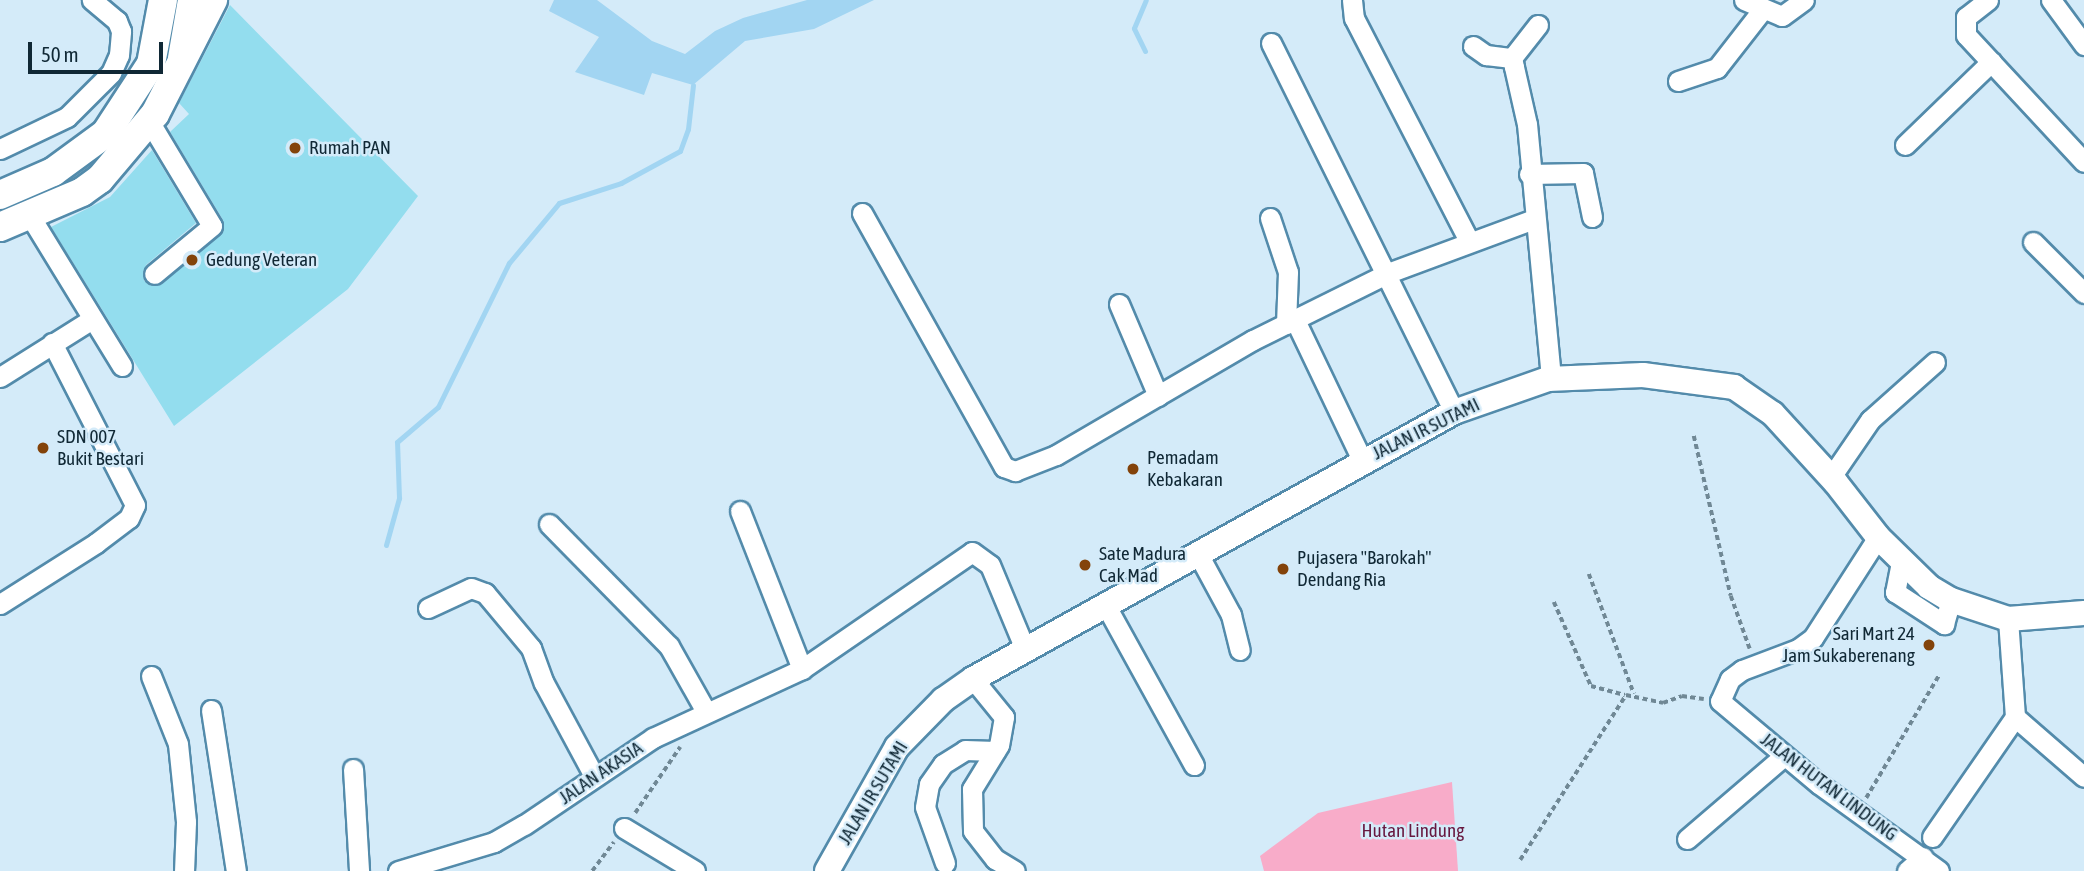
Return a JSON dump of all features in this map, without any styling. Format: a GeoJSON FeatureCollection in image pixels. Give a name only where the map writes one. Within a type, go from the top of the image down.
{"type":"FeatureCollection","features":[{"type":"Feature","properties":{"kind":"highway"},"geometry":{"type":"LineString","coordinates":[[0,227],[82,192],[100,179],[149,121],[165,65],[163,0]]}},
{"type":"Feature","properties":{"kind":"highway"},"geometry":{"type":"LineString","coordinates":[[0,195],[53,172],[106,132],[165,65],[213,0]]}},
{"type":"Feature","properties":{"kind":"main road"},"geometry":{"type":"LineString","coordinates":[[165,65],[178,0]]}},
{"type":"Feature","properties":{"kind":"main road"},"geometry":{"type":"LineString","coordinates":[[165,65],[190,0]]}},
{"type":"Feature","properties":{"kind":"main road","name":"JALAN IR SUTAMI"},"geometry":{"type":"LineString","coordinates":[[827,871],[897,747],[943,700],[972,679],[1362,460],[1454,412],[1551,379],[1643,375],[1734,387],[1773,414],[1831,477],[1878,537],[1922,582],[1951,600],[2008,619],[2084,613]]}},
{"type":"Feature","properties":{"kind":"street"},"geometry":{"type":"LineString","coordinates":[[0,149],[67,117],[111,73],[119,55],[121,31],[117,21],[92,0]]}},
{"type":"Feature","properties":{"kind":"street"},"geometry":{"type":"LineString","coordinates":[[1352,0],[1354,18],[1469,241]]}},
{"type":"Feature","properties":{"kind":"street"},"geometry":{"type":"LineString","coordinates":[[1744,0],[1782,16],[1804,0]]}},
{"type":"Feature","properties":{"kind":"street"},"geometry":{"type":"LineString","coordinates":[[2051,0],[2084,45]]}},
{"type":"Feature","properties":{"kind":"street"},"geometry":{"type":"LineString","coordinates":[[1981,1],[1963,26],[1991,62],[2084,162]]}},
{"type":"Feature","properties":{"kind":"street"},"geometry":{"type":"LineString","coordinates":[[1678,81],[1717,68],[1763,9]]}},
{"type":"Feature","properties":{"kind":"street"},"geometry":{"type":"LineString","coordinates":[[1512,58],[1538,25]]}},
{"type":"Feature","properties":{"kind":"street"},"geometry":{"type":"LineString","coordinates":[[1271,43],[1388,273],[1454,412]]}},
{"type":"Feature","properties":{"kind":"street"},"geometry":{"type":"LineString","coordinates":[[1473,46],[1486,55],[1512,58]]}},
{"type":"Feature","properties":{"kind":"street"},"geometry":{"type":"LineString","coordinates":[[1512,58],[1527,124],[1529,174],[1551,379]]}},
{"type":"Feature","properties":{"kind":"street"},"geometry":{"type":"LineString","coordinates":[[1905,145],[1991,62]]}},
{"type":"Feature","properties":{"kind":"street"},"geometry":{"type":"LineString","coordinates":[[149,121],[212,226],[154,274]]}},
{"type":"Feature","properties":{"kind":"street"},"geometry":{"type":"LineString","coordinates":[[1529,174],[1583,173],[1592,217]]}},
{"type":"Feature","properties":{"kind":"street"},"geometry":{"type":"LineString","coordinates":[[862,212],[1009,470],[1056,455],[1291,322],[1388,273],[1534,219]]}},
{"type":"Feature","properties":{"kind":"street"},"geometry":{"type":"LineString","coordinates":[[30,216],[122,366]]}},
{"type":"Feature","properties":{"kind":"street"},"geometry":{"type":"LineString","coordinates":[[1270,218],[1288,272],[1291,322],[1362,460]]}},
{"type":"Feature","properties":{"kind":"street"},"geometry":{"type":"LineString","coordinates":[[2033,242],[2084,292]]}},
{"type":"Feature","properties":{"kind":"street"},"geometry":{"type":"LineString","coordinates":[[1119,304],[1158,396]]}},
{"type":"Feature","properties":{"kind":"street"},"geometry":{"type":"LineString","coordinates":[[0,377],[92,319]]}},
{"type":"Feature","properties":{"kind":"street"},"geometry":{"type":"LineString","coordinates":[[0,604],[96,544],[129,518],[135,505],[52,344]]}},
{"type":"Feature","properties":{"kind":"street"},"geometry":{"type":"LineString","coordinates":[[1831,477],[1870,420],[1935,362]]}},
{"type":"Feature","properties":{"kind":"street"},"geometry":{"type":"LineString","coordinates":[[740,511],[802,668]]}},
{"type":"Feature","properties":{"kind":"street"},"geometry":{"type":"LineString","coordinates":[[549,524],[668,646],[705,710]]}},
{"type":"Feature","properties":{"kind":"street"},"geometry":{"type":"LineString","coordinates":[[1720,701],[1730,679],[1755,664],[1798,649],[1813,638],[1878,537]]}},
{"type":"Feature","properties":{"kind":"street","name":"JALAN AKASIA"},"geometry":{"type":"LineString","coordinates":[[398,871],[494,842],[594,776],[705,710],[727,706],[802,668],[972,552],[990,565],[1025,649]]}},
{"type":"Feature","properties":{"kind":"street"},"geometry":{"type":"LineString","coordinates":[[1197,552],[1231,615],[1240,650]]}},
{"type":"Feature","properties":{"kind":"street"},"geometry":{"type":"LineString","coordinates":[[428,608],[471,588],[485,593],[531,648],[544,683],[594,776]]}},
{"type":"Feature","properties":{"kind":"street"},"geometry":{"type":"LineString","coordinates":[[1105,604],[1194,765]]}},
{"type":"Feature","properties":{"kind":"street"},"geometry":{"type":"LineString","coordinates":[[1931,837],[2015,718],[2008,619]]}},
{"type":"Feature","properties":{"kind":"street"},"geometry":{"type":"LineString","coordinates":[[151,676],[178,744],[186,822],[184,871]]}},
{"type":"Feature","properties":{"kind":"street"},"geometry":{"type":"LineString","coordinates":[[972,679],[1004,717],[1004,733],[972,789],[973,831],[995,859],[1015,871]]}},
{"type":"Feature","properties":{"kind":"street","name":"JALAN HUTAN LINDUNG"},"geometry":{"type":"LineString","coordinates":[[1720,701],[1784,756],[1939,871]]}},
{"type":"Feature","properties":{"kind":"street"},"geometry":{"type":"LineString","coordinates":[[211,710],[236,871]]}},
{"type":"Feature","properties":{"kind":"street"},"geometry":{"type":"LineString","coordinates":[[2015,718],[2084,777]]}},
{"type":"Feature","properties":{"kind":"street"},"geometry":{"type":"LineString","coordinates":[[945,863],[925,807],[929,784],[943,764],[965,750],[995,751]]}},
{"type":"Feature","properties":{"kind":"street"},"geometry":{"type":"LineString","coordinates":[[1687,839],[1784,756]]}},
{"type":"Feature","properties":{"kind":"street"},"geometry":{"type":"LineString","coordinates":[[352,769],[359,871]]}},
{"type":"Feature","properties":{"kind":"street"},"geometry":{"type":"LineString","coordinates":[[624,828],[695,871]]}},
{"type":"Feature","properties":{"kind":"street"},"geometry":{"type":"LineString","coordinates":[[1907,871],[1923,857]]}},
{"type":"Feature","properties":{"kind":"path"},"geometry":{"type":"LineString","coordinates":[[1694,436],[1731,596],[1755,664]]}},
{"type":"Feature","properties":{"kind":"path"},"geometry":{"type":"LineString","coordinates":[[1589,574],[1634,694]]}},
{"type":"Feature","properties":{"kind":"path"},"geometry":{"type":"LineString","coordinates":[[1554,602],[1576,660],[1591,686],[1604,693],[1634,694],[1663,704],[1682,696],[1720,701]]}},
{"type":"Feature","properties":{"kind":"path"},"geometry":{"type":"LineString","coordinates":[[1857,811],[1939,675]]}},
{"type":"Feature","properties":{"kind":"path"},"geometry":{"type":"LineString","coordinates":[[1520,860],[1626,695]]}},
{"type":"Feature","properties":{"kind":"path"},"geometry":{"type":"LineString","coordinates":[[592,871],[683,742]]}},
{"type":"Feature","properties":{"kind":"green space","name":"Hutan Lindung"},"geometry":{"type":"Polygon","coordinates":[[[1452,782],[1458,871],[1264,871],[1260,856],[1318,813],[1452,782]]]}},
{"type":"Feature","properties":{"kind":"water"},"geometry":{"type":"Polygon","coordinates":[[[554,0],[597,0],[652,41],[685,54],[715,31],[743,18],[807,0],[874,0],[814,29],[745,41],[693,85],[652,73],[644,95],[575,72],[599,37],[549,11],[554,0]]]}},
{"type":"Feature","properties":{"kind":"building"},"geometry":{"type":"Polygon","coordinates":[[[230,5],[418,196],[348,289],[174,426],[51,227],[110,197],[152,150],[196,223],[146,265],[144,281],[161,284],[220,235],[223,220],[170,132],[189,114],[179,103],[230,5]]]}},
{"type":"Feature","properties":{"kind":"waterway"},"geometry":{"type":"LineString","coordinates":[[1145,51],[1134,28],[1146,0]]}},
{"type":"Feature","properties":{"kind":"waterway"},"geometry":{"type":"LineString","coordinates":[[386,545],[399,498],[397,442],[438,407],[509,263],[559,203],[621,183],[680,151],[688,129],[693,85]]}},
{"type":"Feature","properties":{"kind":"place","name":"Rumah PAN"},"geometry":{"type":"Point","coordinates":[295,148]}},
{"type":"Feature","properties":{"kind":"place","name":"Gedung Veteran"},"geometry":{"type":"Point","coordinates":[192,260]}},
{"type":"Feature","properties":{"kind":"place","name":"SDN 007 Bukit Bestari"},"geometry":{"type":"Point","coordinates":[43,448]}},
{"type":"Feature","properties":{"kind":"place","name":"Pemadam Kebakaran"},"geometry":{"type":"Point","coordinates":[1133,469]}},
{"type":"Feature","properties":{"kind":"place","name":"Sate Madura Cak Mad"},"geometry":{"type":"Point","coordinates":[1085,565]}},
{"type":"Feature","properties":{"kind":"place","name":"Pujasera \"Barokah\" Dendang Ria"},"geometry":{"type":"Point","coordinates":[1283,569]}},
{"type":"Feature","properties":{"kind":"place","name":"Sari Mart 24 Jam Sukaberenang"},"geometry":{"type":"Point","coordinates":[1929,645]}}]}
